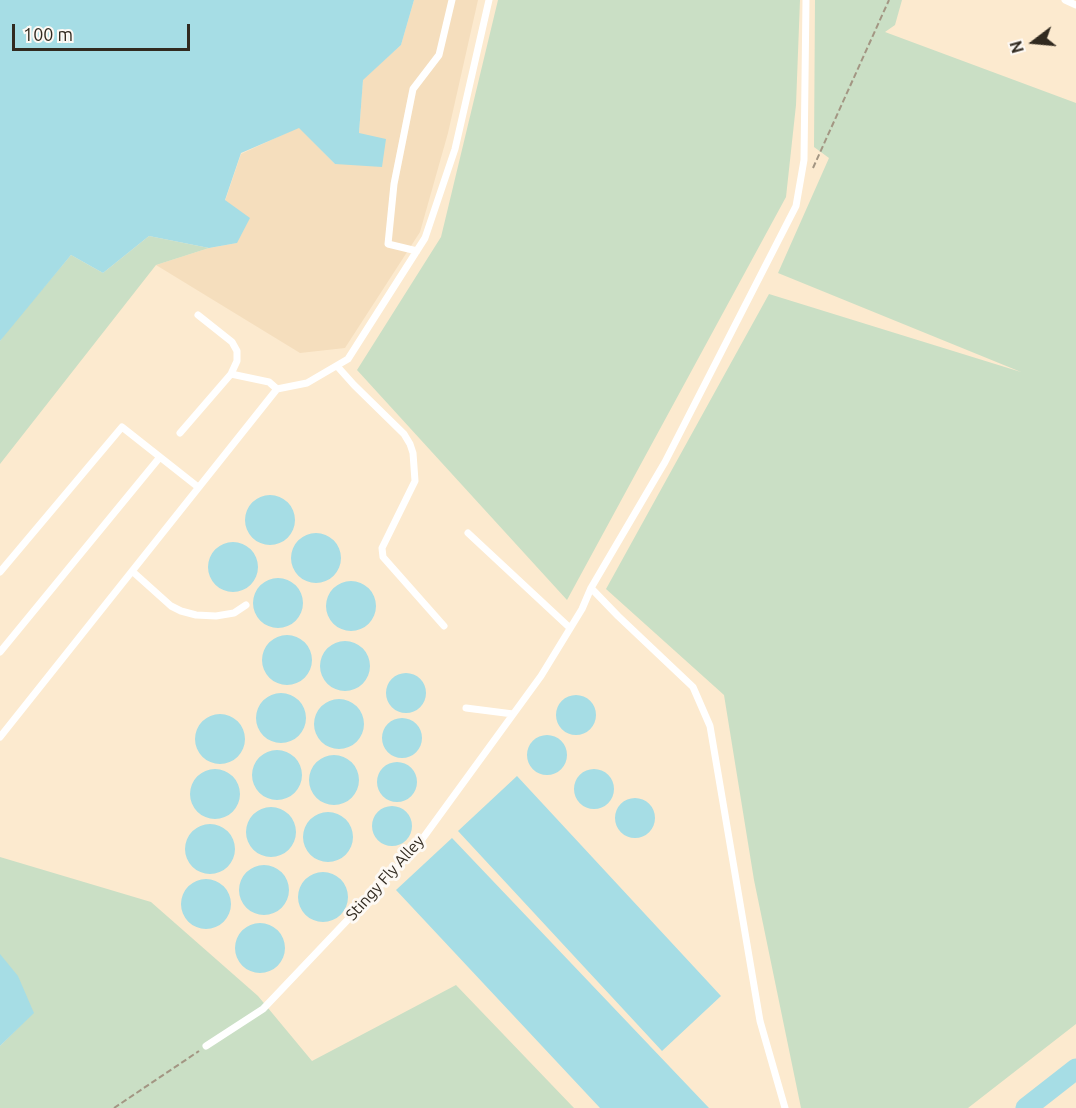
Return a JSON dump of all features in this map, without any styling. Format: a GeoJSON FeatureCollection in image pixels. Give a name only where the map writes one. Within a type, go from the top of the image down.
{"type":"FeatureCollection","features":[{"type":"Feature","properties":{"kind":"lane"},"geometry":{"type":"LineString","coordinates":[[417,251],[388,244],[394,184],[413,89],[439,55],[452,0]]}},
{"type":"Feature","properties":{"kind":"lane"},"geometry":{"type":"LineString","coordinates":[[0,737],[277,389],[307,383],[348,359],[425,238],[456,149],[489,0]]}},
{"type":"Feature","properties":{"kind":"lane","name":"Stingy Fly Alley"},"geometry":{"type":"LineString","coordinates":[[206,1046],[263,1009],[415,849],[541,676],[582,609],[591,588],[665,462],[796,206],[804,160],[806,0]]}},
{"type":"Feature","properties":{"kind":"lane"},"geometry":{"type":"LineString","coordinates":[[1065,0],[1076,5]]}},
{"type":"Feature","properties":{"kind":"lane"},"geometry":{"type":"LineString","coordinates":[[180,433],[231,374],[237,360],[237,351],[232,342],[198,315]]}},
{"type":"Feature","properties":{"kind":"lane"},"geometry":{"type":"LineString","coordinates":[[337,366],[354,386],[404,434],[411,444],[416,481],[382,548],[383,557],[444,626]]}},
{"type":"Feature","properties":{"kind":"lane"},"geometry":{"type":"LineString","coordinates":[[231,374],[269,382],[277,389]]}},
{"type":"Feature","properties":{"kind":"lane"},"geometry":{"type":"LineString","coordinates":[[0,572],[122,427],[198,487]]}},
{"type":"Feature","properties":{"kind":"lane"},"geometry":{"type":"LineString","coordinates":[[0,652],[160,457]]}},
{"type":"Feature","properties":{"kind":"lane"},"geometry":{"type":"LineString","coordinates":[[468,533],[570,628]]}},
{"type":"Feature","properties":{"kind":"lane"},"geometry":{"type":"LineString","coordinates":[[132,571],[171,606],[181,611],[195,615],[216,616],[234,613],[246,606]]}},
{"type":"Feature","properties":{"kind":"lane"},"geometry":{"type":"LineString","coordinates":[[591,588],[693,687],[710,726],[760,1021],[785,1108]]}},
{"type":"Feature","properties":{"kind":"lane"},"geometry":{"type":"LineString","coordinates":[[466,708],[513,714]]}},
{"type":"Feature","properties":{"kind":"path"},"geometry":{"type":"LineString","coordinates":[[810,174],[888,0]]}},
{"type":"Feature","properties":{"kind":"path"},"geometry":{"type":"LineString","coordinates":[[114,1108],[206,1046]]}},
{"type":"Feature","properties":{"kind":"shaded area"},"geometry":{"type":"Polygon","coordinates":[[[414,0],[478,0],[448,133],[420,232],[345,348],[300,353],[156,265],[209,248],[237,243],[225,201],[241,154],[299,127],[335,164],[359,133],[363,79],[401,45],[414,0]]]}},
{"type":"Feature","properties":{"kind":"green space"},"geometry":{"type":"Polygon","coordinates":[[[498,0],[800,0],[796,105],[786,197],[567,600],[357,370],[441,237],[498,0]]]}},
{"type":"Feature","properties":{"kind":"green space"},"geometry":{"type":"Polygon","coordinates":[[[815,0],[902,0],[895,25],[885,32],[1076,103],[1076,1024],[968,1108],[801,1108],[754,880],[724,695],[606,589],[769,294],[1021,372],[778,273],[829,158],[814,147],[815,0]]]}},
{"type":"Feature","properties":{"kind":"green space"},"geometry":{"type":"Polygon","coordinates":[[[149,236],[209,248],[156,265],[0,464],[0,341],[5,333],[71,255],[103,273],[149,236]]]}},
{"type":"Feature","properties":{"kind":"green space"},"geometry":{"type":"Polygon","coordinates":[[[0,857],[151,902],[258,996],[312,1061],[456,985],[574,1108],[0,1108],[0,1046],[33,1013],[0,956],[0,857]]]}},
{"type":"Feature","properties":{"kind":"water"},"geometry":{"type":"Polygon","coordinates":[[[0,0],[414,0],[401,45],[363,80],[359,133],[386,139],[382,167],[335,164],[299,128],[241,153],[225,200],[250,218],[237,243],[209,248],[149,236],[103,273],[71,255],[0,341],[0,0]]]}},
{"type":"Feature","properties":{"kind":"water"},"geometry":{"type":"Polygon","coordinates":[[[265,495],[275,495],[288,502],[295,515],[295,525],[288,538],[275,545],[265,545],[256,541],[249,534],[245,525],[245,515],[249,506],[256,499],[265,495]]]}},
{"type":"Feature","properties":{"kind":"water"},"geometry":{"type":"Polygon","coordinates":[[[311,533],[321,533],[334,540],[341,553],[341,563],[334,576],[321,583],[311,583],[302,579],[295,572],[291,563],[291,553],[295,544],[302,537],[311,533]]]}},
{"type":"Feature","properties":{"kind":"water"},"geometry":{"type":"Polygon","coordinates":[[[228,542],[238,542],[251,549],[258,562],[258,572],[251,585],[238,592],[228,592],[219,588],[212,581],[208,572],[208,562],[212,553],[219,546],[228,542]]]}},
{"type":"Feature","properties":{"kind":"water"},"geometry":{"type":"Polygon","coordinates":[[[273,578],[283,578],[296,585],[303,598],[303,608],[296,621],[283,628],[273,628],[264,624],[257,617],[253,608],[253,598],[257,589],[264,582],[273,578]]]}},
{"type":"Feature","properties":{"kind":"water"},"geometry":{"type":"Polygon","coordinates":[[[346,581],[356,581],[369,588],[376,601],[376,611],[369,624],[356,631],[346,631],[337,627],[330,620],[326,611],[326,601],[330,592],[337,585],[346,581]]]}},
{"type":"Feature","properties":{"kind":"water"},"geometry":{"type":"Polygon","coordinates":[[[282,635],[292,635],[305,642],[312,655],[312,665],[305,678],[292,685],[282,685],[273,681],[266,674],[262,665],[262,655],[266,646],[273,639],[282,635]]]}},
{"type":"Feature","properties":{"kind":"water"},"geometry":{"type":"Polygon","coordinates":[[[340,641],[350,641],[363,648],[370,661],[370,671],[363,684],[350,691],[340,691],[331,687],[324,680],[320,671],[320,661],[324,652],[331,645],[340,641]]]}},
{"type":"Feature","properties":{"kind":"water"},"geometry":{"type":"Polygon","coordinates":[[[406,673],[414,674],[420,679],[425,685],[425,701],[420,707],[414,712],[406,713],[398,712],[392,707],[387,701],[386,693],[387,685],[392,679],[398,674],[406,673]]]}},
{"type":"Feature","properties":{"kind":"water"},"geometry":{"type":"Polygon","coordinates":[[[276,693],[286,693],[299,700],[306,713],[306,723],[299,736],[286,743],[276,743],[267,739],[260,732],[256,723],[256,713],[260,704],[267,697],[276,693]]]}},
{"type":"Feature","properties":{"kind":"water"},"geometry":{"type":"Polygon","coordinates":[[[576,695],[584,696],[590,701],[595,707],[595,723],[590,729],[584,734],[576,735],[568,734],[562,729],[557,723],[556,715],[557,707],[562,701],[568,696],[576,695]]]}},
{"type":"Feature","properties":{"kind":"water"},"geometry":{"type":"Polygon","coordinates":[[[334,699],[344,699],[357,706],[364,719],[364,729],[357,742],[344,749],[334,749],[325,745],[318,738],[314,729],[314,719],[318,710],[325,703],[334,699]]]}},
{"type":"Feature","properties":{"kind":"water"},"geometry":{"type":"Polygon","coordinates":[[[215,714],[225,714],[238,721],[245,734],[245,744],[238,757],[225,764],[215,764],[206,760],[199,753],[195,744],[195,734],[199,725],[206,718],[215,714]]]}},
{"type":"Feature","properties":{"kind":"water"},"geometry":{"type":"Polygon","coordinates":[[[402,718],[410,719],[416,724],[421,730],[421,746],[416,752],[410,757],[402,758],[394,757],[388,752],[383,746],[382,738],[383,730],[388,724],[394,719],[402,718]]]}},
{"type":"Feature","properties":{"kind":"water"},"geometry":{"type":"Polygon","coordinates":[[[547,735],[555,736],[561,741],[566,747],[566,763],[561,769],[555,774],[547,775],[539,774],[533,769],[528,763],[527,755],[528,747],[533,741],[539,736],[547,735]]]}},
{"type":"Feature","properties":{"kind":"water"},"geometry":{"type":"Polygon","coordinates":[[[272,750],[282,750],[295,757],[302,770],[302,780],[295,793],[282,800],[272,800],[263,796],[256,789],[252,780],[252,770],[256,761],[263,754],[272,750]]]}},
{"type":"Feature","properties":{"kind":"water"},"geometry":{"type":"Polygon","coordinates":[[[329,755],[339,755],[352,762],[359,775],[359,785],[352,798],[339,805],[329,805],[320,801],[313,794],[309,785],[309,775],[313,766],[320,759],[329,755]]]}},
{"type":"Feature","properties":{"kind":"water"},"geometry":{"type":"Polygon","coordinates":[[[397,762],[405,763],[411,768],[416,774],[416,790],[411,796],[405,801],[397,802],[389,801],[383,796],[378,790],[377,782],[378,774],[383,768],[389,763],[397,762]]]}},
{"type":"Feature","properties":{"kind":"water"},"geometry":{"type":"Polygon","coordinates":[[[210,769],[220,769],[233,776],[240,789],[240,799],[233,812],[220,819],[210,819],[201,815],[194,808],[190,799],[190,789],[194,780],[201,773],[210,769]]]}},
{"type":"Feature","properties":{"kind":"water"},"geometry":{"type":"Polygon","coordinates":[[[594,769],[602,770],[608,775],[613,781],[613,797],[608,803],[602,808],[594,809],[586,808],[580,803],[575,797],[574,789],[575,781],[580,775],[586,770],[594,769]]]}},
{"type":"Feature","properties":{"kind":"water"},"geometry":{"type":"Polygon","coordinates":[[[517,776],[721,996],[662,1051],[458,831],[517,776]]]}},
{"type":"Feature","properties":{"kind":"water"},"geometry":{"type":"Polygon","coordinates":[[[635,798],[643,799],[649,804],[654,810],[654,826],[649,832],[643,837],[635,838],[627,837],[621,832],[616,826],[615,818],[616,810],[621,804],[627,799],[635,798]]]}},
{"type":"Feature","properties":{"kind":"water"},"geometry":{"type":"Polygon","coordinates":[[[392,806],[400,807],[406,812],[411,818],[411,834],[406,840],[400,845],[392,846],[384,845],[378,840],[373,834],[372,826],[373,818],[378,812],[384,807],[392,806]]]}},
{"type":"Feature","properties":{"kind":"water"},"geometry":{"type":"Polygon","coordinates":[[[266,807],[276,807],[289,814],[296,827],[296,837],[289,850],[276,857],[266,857],[257,853],[250,846],[246,837],[246,827],[250,818],[257,811],[266,807]]]}},
{"type":"Feature","properties":{"kind":"water"},"geometry":{"type":"Polygon","coordinates":[[[323,812],[333,812],[346,819],[353,832],[353,842],[346,855],[333,862],[323,862],[314,858],[307,851],[303,842],[303,832],[307,823],[314,816],[323,812]]]}},
{"type":"Feature","properties":{"kind":"water"},"geometry":{"type":"Polygon","coordinates":[[[205,824],[215,824],[228,831],[235,844],[235,854],[228,867],[215,874],[205,874],[196,870],[189,863],[185,854],[185,844],[189,835],[196,828],[205,824]]]}},
{"type":"Feature","properties":{"kind":"water"},"geometry":{"type":"Polygon","coordinates":[[[452,838],[709,1108],[600,1108],[396,890],[452,838]]]}},
{"type":"Feature","properties":{"kind":"water"},"geometry":{"type":"Polygon","coordinates":[[[259,865],[269,865],[282,872],[289,885],[289,895],[282,908],[269,915],[259,915],[250,911],[243,904],[239,895],[239,885],[243,876],[250,869],[259,865]]]}},
{"type":"Feature","properties":{"kind":"water"},"geometry":{"type":"Polygon","coordinates":[[[318,872],[328,872],[341,879],[348,892],[348,902],[341,915],[328,922],[318,922],[309,918],[302,911],[298,902],[298,892],[302,883],[309,876],[318,872]]]}},
{"type":"Feature","properties":{"kind":"water"},"geometry":{"type":"Polygon","coordinates":[[[201,879],[211,879],[224,886],[231,899],[231,909],[224,922],[211,929],[201,929],[192,925],[185,918],[181,909],[181,899],[185,890],[192,883],[201,879]]]}},
{"type":"Feature","properties":{"kind":"water"},"geometry":{"type":"Polygon","coordinates":[[[255,923],[265,923],[278,930],[285,943],[285,953],[278,966],[265,973],[255,973],[246,969],[239,962],[235,953],[235,943],[239,934],[246,927],[255,923]]]}},
{"type":"Feature","properties":{"kind":"water"},"geometry":{"type":"Polygon","coordinates":[[[0,954],[18,976],[34,1013],[0,1046],[0,954]]]}},
{"type":"Feature","properties":{"kind":"waterway"},"geometry":{"type":"LineString","coordinates":[[1026,1108],[1076,1069]]}}]}
